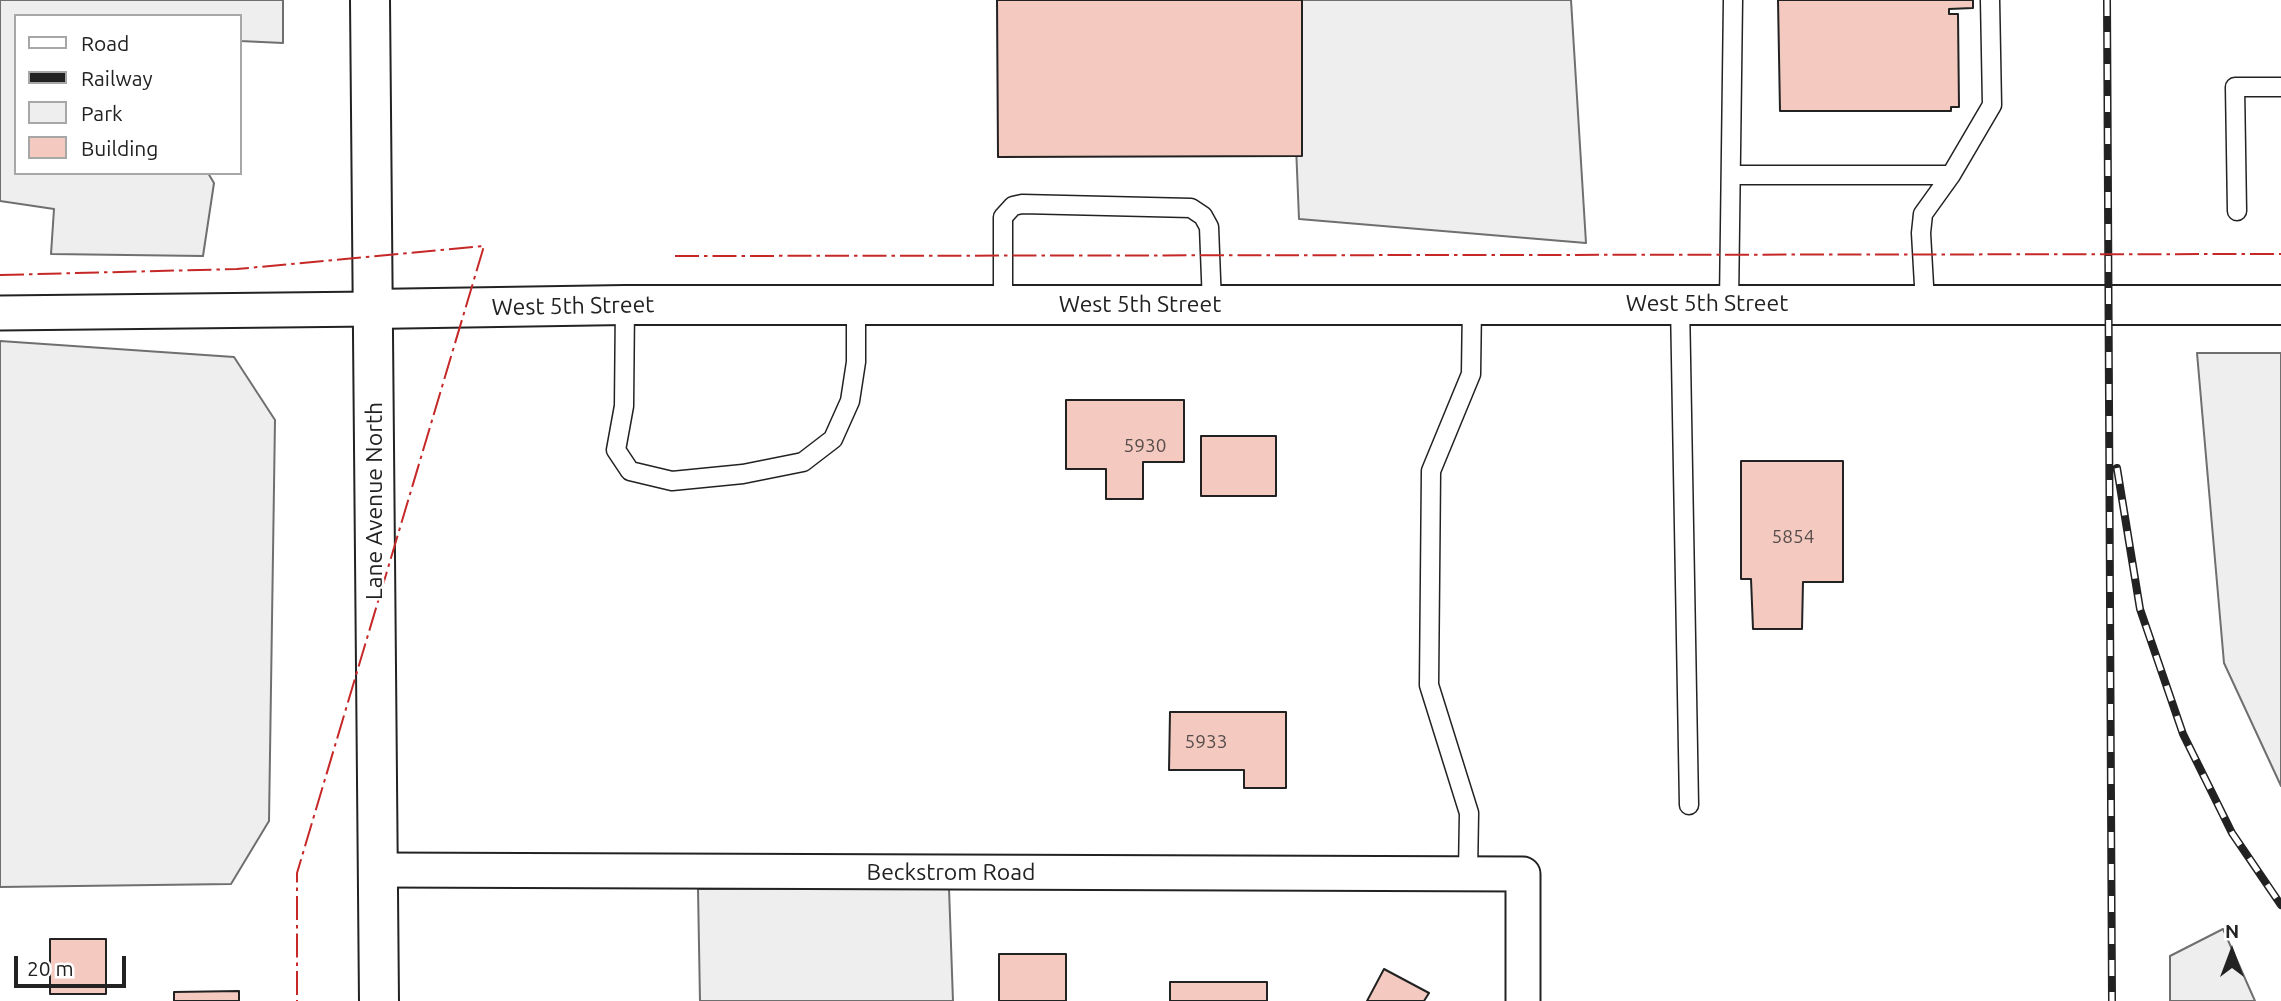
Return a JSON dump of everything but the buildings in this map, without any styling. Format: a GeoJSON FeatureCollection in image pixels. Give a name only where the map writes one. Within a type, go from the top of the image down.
{"type":"FeatureCollection","features":[{"type":"Feature","properties":{"kind":"street","name":"Lane Avenue North"},"geometry":{"type":"LineString","coordinates":[[370,0],[379,1001]]}},
{"type":"Feature","properties":{"kind":"street","name":"West 5th Street"},"geometry":{"type":"LineString","coordinates":[[0,313],[625,305],[2281,304]]}},
{"type":"Feature","properties":{"kind":"street","name":"Beckstrom Road"},"geometry":{"type":"LineString","coordinates":[[379,870],[1523,874],[1523,1001]]}},
{"type":"Feature","properties":{"kind":"lane"},"geometry":{"type":"LineString","coordinates":[[1729,303],[1733,0]]}},
{"type":"Feature","properties":{"kind":"lane"},"geometry":{"type":"LineString","coordinates":[[1925,303],[1921,233],[1923,214],[1951,175],[1992,105],[1990,0]]}},
{"type":"Feature","properties":{"kind":"lane"},"geometry":{"type":"LineString","coordinates":[[2237,211],[2235,87],[2281,87]]}},
{"type":"Feature","properties":{"kind":"lane"},"geometry":{"type":"LineString","coordinates":[[1732,175],[1951,175]]}},
{"type":"Feature","properties":{"kind":"lane"},"geometry":{"type":"LineString","coordinates":[[1003,304],[1003,217],[1013,206],[1022,204],[1191,208],[1203,216],[1209,227],[1212,304]]}},
{"type":"Feature","properties":{"kind":"lane"},"geometry":{"type":"LineString","coordinates":[[1679,303],[1689,805]]}},
{"type":"Feature","properties":{"kind":"lane"},"geometry":{"type":"LineString","coordinates":[[1468,873],[1469,813],[1429,685],[1429,672],[1432,471],[1471,374],[1472,304]]}},
{"type":"Feature","properties":{"kind":"lane"},"geometry":{"type":"LineString","coordinates":[[625,305],[624,406],[616,450],[630,471],[672,481],[743,474],[803,462],[833,439],[852,388],[856,362],[856,305]]}},
{"type":"Feature","properties":{"kind":"green space"},"geometry":{"type":"Polygon","coordinates":[[[0,0],[283,0],[283,43],[242,41],[242,14],[14,14],[14,175],[209,175],[214,183],[203,256],[51,254],[54,209],[0,201],[0,0]]]}},
{"type":"Feature","properties":{"kind":"green space"},"geometry":{"type":"Polygon","coordinates":[[[1290,0],[1571,0],[1586,243],[1299,219],[1290,0]]]}},
{"type":"Feature","properties":{"kind":"green space"},"geometry":{"type":"Polygon","coordinates":[[[0,341],[234,357],[275,420],[269,821],[231,884],[0,887],[0,341]]]}},
{"type":"Feature","properties":{"kind":"green space"},"geometry":{"type":"Polygon","coordinates":[[[2197,353],[2281,353],[2281,786],[2224,663],[2197,353]]]}},
{"type":"Feature","properties":{"kind":"green space"},"geometry":{"type":"Polygon","coordinates":[[[949,888],[953,1001],[700,1001],[698,889],[949,888]]]}},
{"type":"Feature","properties":{"kind":"green space"},"geometry":{"type":"Polygon","coordinates":[[[2223,929],[2255,1001],[2170,1001],[2170,956],[2223,929]]]}},
{"type":"Feature","properties":{"kind":"railway"},"geometry":{"type":"LineString","coordinates":[[2107,0],[2112,1001]]}},
{"type":"Feature","properties":{"kind":"railway"},"geometry":{"type":"LineString","coordinates":[[2117,468],[2140,609],[2183,734],[2232,833],[2281,905]]}},
{"type":"Feature","properties":{"kind":"power"},"geometry":{"type":"LineString","coordinates":[[0,275],[237,269],[484,246],[297,873],[297,1001]]}},
{"type":"Feature","properties":{"kind":"power"},"geometry":{"type":"LineString","coordinates":[[675,256],[2281,254]]}}]}
